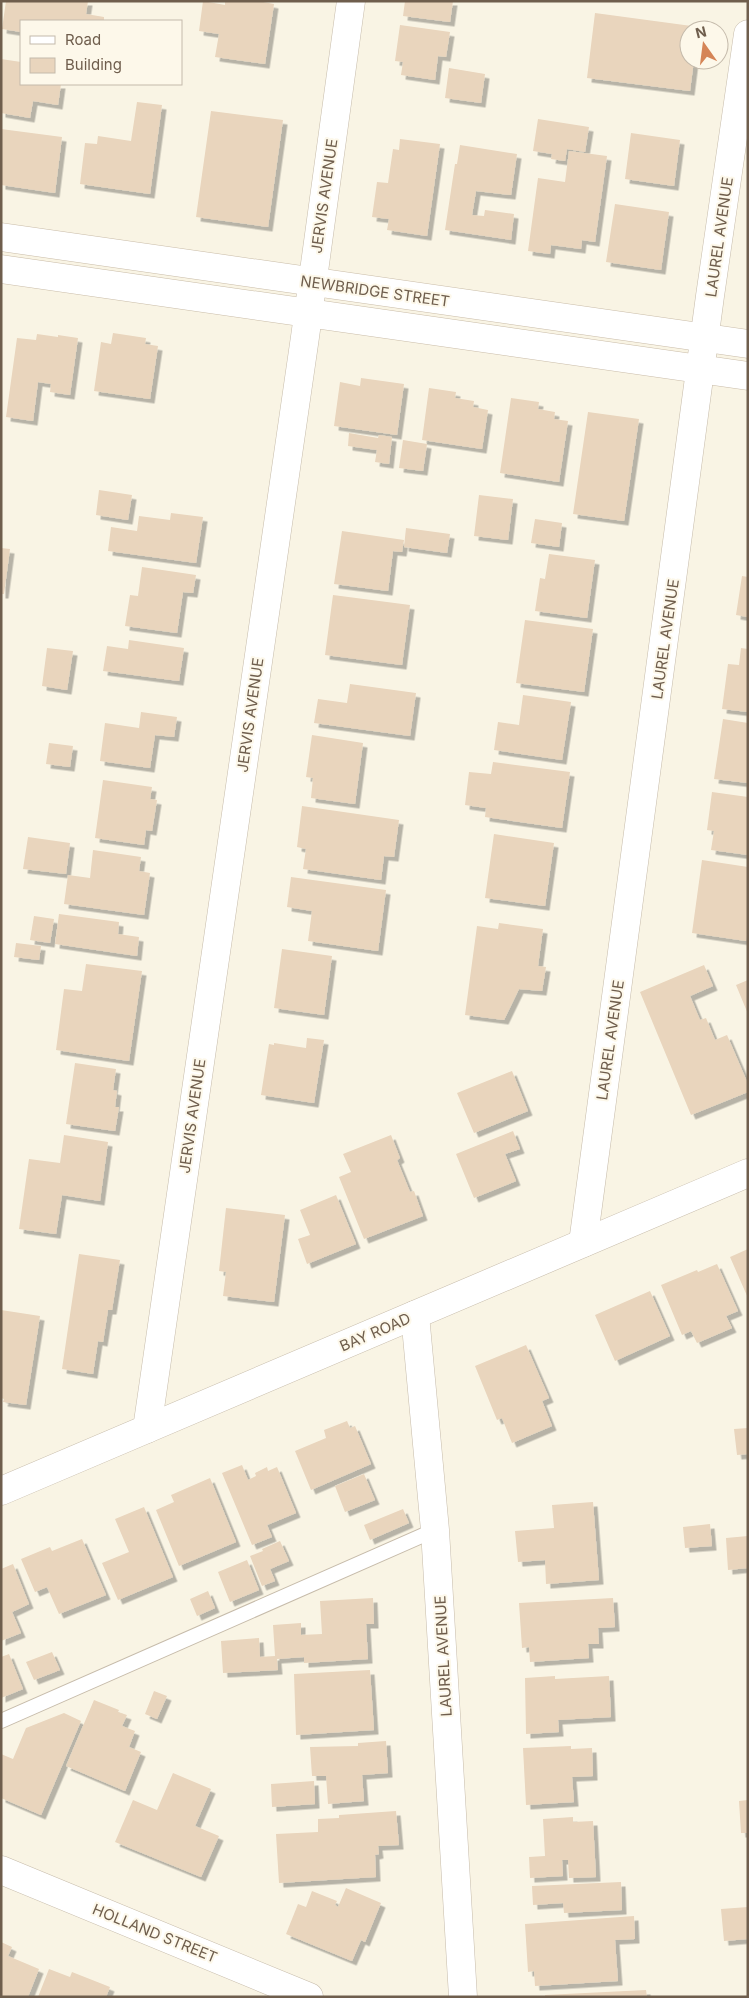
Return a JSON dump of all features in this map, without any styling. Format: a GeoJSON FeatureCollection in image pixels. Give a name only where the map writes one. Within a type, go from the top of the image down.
{"type":"FeatureCollection","features":[{"type":"Feature","properties":{"kind":"street","name":"JERVIS AVENUE"},"geometry":{"type":"LineString","coordinates":[[147,1429],[351,1]]}},
{"type":"Feature","properties":{"kind":"street","name":"LAUREL AVENUE"},"geometry":{"type":"LineString","coordinates":[[583,1243],[704,338],[748,34]]}},
{"type":"Feature","properties":{"kind":"street","name":"NEWBRIDGE STREET"},"geometry":{"type":"LineString","coordinates":[[1,237],[748,344]]}},
{"type":"Feature","properties":{"kind":"street","name":"NEWBRIDGE STREET"},"geometry":{"type":"LineString","coordinates":[[1,269],[748,376]]}},
{"type":"Feature","properties":{"kind":"street","name":"BAY ROAD"},"geometry":{"type":"LineString","coordinates":[[1,1491],[748,1173]]}},
{"type":"Feature","properties":{"kind":"street","name":"LAUREL AVENUE"},"geometry":{"type":"LineString","coordinates":[[415,1315],[435,1530],[463,1997]]}},
{"type":"Feature","properties":{"kind":"street","name":"HOLLAND STREET"},"geometry":{"type":"LineString","coordinates":[[1,1870],[309,1997]]}},
{"type":"Feature","properties":{"kind":"lane"},"geometry":{"type":"LineString","coordinates":[[1,1721],[435,1530]]}},
{"type":"Feature","properties":{"kind":"building"},"geometry":{"type":"Polygon","coordinates":[[[6,1],[88,1],[86,14],[104,17],[104,20],[20,20],[20,32],[2,29],[6,1]]]}},
{"type":"Feature","properties":{"kind":"building"},"geometry":{"type":"Polygon","coordinates":[[[203,1],[225,5],[225,1],[258,1],[274,4],[265,64],[215,57],[219,34],[199,31],[203,1]]]}},
{"type":"Feature","properties":{"kind":"building"},"geometry":{"type":"Polygon","coordinates":[[[405,1],[453,1],[450,22],[403,16],[405,1]]]}},
{"type":"Feature","properties":{"kind":"building"},"geometry":{"type":"Polygon","coordinates":[[[595,13],[679,24],[679,70],[693,70],[690,91],[587,78],[595,13]]]}},
{"type":"Feature","properties":{"kind":"building"},"geometry":{"type":"Polygon","coordinates":[[[400,25],[450,32],[446,57],[438,56],[435,80],[401,75],[403,62],[395,61],[400,25]]]}},
{"type":"Feature","properties":{"kind":"building"},"geometry":{"type":"Polygon","coordinates":[[[1,59],[20,62],[20,85],[61,85],[58,105],[33,101],[30,118],[1,113],[1,59]]]}},
{"type":"Feature","properties":{"kind":"building"},"geometry":{"type":"Polygon","coordinates":[[[449,68],[485,74],[481,103],[445,98],[449,68]]]}},
{"type":"Feature","properties":{"kind":"building"},"geometry":{"type":"Polygon","coordinates":[[[137,102],[162,105],[150,194],[80,184],[85,143],[97,144],[98,136],[131,141],[137,102]]]}},
{"type":"Feature","properties":{"kind":"building"},"geometry":{"type":"Polygon","coordinates":[[[211,111],[283,120],[268,227],[196,217],[211,111]]]}},
{"type":"Feature","properties":{"kind":"building"},"geometry":{"type":"Polygon","coordinates":[[[538,119],[589,127],[585,152],[567,149],[565,161],[551,159],[552,154],[533,151],[538,119]]]}},
{"type":"Feature","properties":{"kind":"building"},"geometry":{"type":"Polygon","coordinates":[[[1,129],[62,137],[55,193],[1,185],[1,129]]]}},
{"type":"Feature","properties":{"kind":"building"},"geometry":{"type":"Polygon","coordinates":[[[631,133],[680,140],[674,186],[625,179],[631,133]]]}},
{"type":"Feature","properties":{"kind":"building"},"geometry":{"type":"Polygon","coordinates":[[[400,139],[440,144],[427,236],[387,230],[389,219],[372,217],[377,182],[388,183],[393,149],[399,150],[400,139]]]}},
{"type":"Feature","properties":{"kind":"building"},"geometry":{"type":"Polygon","coordinates":[[[460,145],[517,154],[511,195],[476,191],[472,215],[484,216],[485,210],[514,214],[511,240],[445,230],[455,164],[457,164],[460,145]]]}},
{"type":"Feature","properties":{"kind":"building"},"geometry":{"type":"Polygon","coordinates":[[[569,151],[607,156],[595,242],[582,240],[581,249],[551,245],[550,254],[528,251],[538,178],[565,182],[569,151]]]}},
{"type":"Feature","properties":{"kind":"building"},"geometry":{"type":"Polygon","coordinates":[[[615,204],[669,212],[661,270],[606,262],[615,204]]]}},
{"type":"Feature","properties":{"kind":"building"},"geometry":{"type":"Polygon","coordinates":[[[113,333],[146,338],[145,344],[158,346],[150,399],[94,391],[101,342],[111,344],[113,333]]]}},
{"type":"Feature","properties":{"kind":"building"},"geometry":{"type":"Polygon","coordinates":[[[37,334],[78,338],[70,395],[50,392],[51,384],[38,382],[33,421],[6,417],[17,338],[36,340],[37,334]]]}},
{"type":"Feature","properties":{"kind":"building"},"geometry":{"type":"Polygon","coordinates":[[[361,378],[404,384],[397,435],[334,426],[340,382],[360,386],[361,378]]]}},
{"type":"Feature","properties":{"kind":"building"},"geometry":{"type":"Polygon","coordinates":[[[429,388],[456,392],[455,398],[474,401],[473,407],[488,410],[482,449],[422,440],[429,388]]]}},
{"type":"Feature","properties":{"kind":"building"},"geometry":{"type":"Polygon","coordinates":[[[511,398],[539,402],[538,409],[555,412],[554,419],[568,421],[559,482],[500,473],[511,398]]]}},
{"type":"Feature","properties":{"kind":"building"},"geometry":{"type":"Polygon","coordinates":[[[588,412],[639,419],[624,521],[573,514],[588,412]]]}},
{"type":"Feature","properties":{"kind":"building"},"geometry":{"type":"Polygon","coordinates":[[[349,433],[378,438],[379,435],[392,437],[389,464],[375,462],[377,450],[348,446],[349,433]]]}},
{"type":"Feature","properties":{"kind":"building"},"geometry":{"type":"Polygon","coordinates":[[[403,440],[427,444],[423,471],[399,468],[403,440]]]}},
{"type":"Feature","properties":{"kind":"building"},"geometry":{"type":"Polygon","coordinates":[[[99,490],[132,495],[128,520],[96,515],[99,490]]]}},
{"type":"Feature","properties":{"kind":"building"},"geometry":{"type":"Polygon","coordinates":[[[479,495],[513,499],[508,540],[474,536],[479,495]]]}},
{"type":"Feature","properties":{"kind":"building"},"geometry":{"type":"Polygon","coordinates":[[[171,513],[203,517],[196,563],[108,551],[111,527],[137,531],[139,516],[170,520],[171,513]]]}},
{"type":"Feature","properties":{"kind":"building"},"geometry":{"type":"Polygon","coordinates":[[[535,519],[562,523],[559,547],[531,543],[535,519]]]}},
{"type":"Feature","properties":{"kind":"building"},"geometry":{"type":"Polygon","coordinates":[[[406,528],[450,534],[447,553],[404,547],[406,528]]]}},
{"type":"Feature","properties":{"kind":"building"},"geometry":{"type":"Polygon","coordinates":[[[342,531],[404,540],[402,552],[393,551],[388,591],[334,584],[342,531]]]}},
{"type":"Feature","properties":{"kind":"building"},"geometry":{"type":"Polygon","coordinates":[[[1,548],[10,549],[4,594],[1,594],[1,548]]]}},
{"type":"Feature","properties":{"kind":"building"},"geometry":{"type":"Polygon","coordinates":[[[549,554],[595,560],[587,618],[535,611],[540,578],[545,579],[549,554]]]}},
{"type":"Feature","properties":{"kind":"building"},"geometry":{"type":"Polygon","coordinates":[[[142,567],[196,575],[193,593],[183,592],[177,633],[125,626],[130,595],[138,596],[142,567]]]}},
{"type":"Feature","properties":{"kind":"building"},"geometry":{"type":"Polygon","coordinates":[[[742,576],[748,577],[748,617],[736,615],[742,576]]]}},
{"type":"Feature","properties":{"kind":"building"},"geometry":{"type":"Polygon","coordinates":[[[333,595],[410,605],[402,665],[325,655],[333,595]]]}},
{"type":"Feature","properties":{"kind":"building"},"geometry":{"type":"Polygon","coordinates":[[[525,620],[593,629],[584,692],[516,683],[525,620]]]}},
{"type":"Feature","properties":{"kind":"building"},"geometry":{"type":"Polygon","coordinates":[[[129,640],[184,648],[179,681],[103,671],[107,646],[128,649],[129,640]]]}},
{"type":"Feature","properties":{"kind":"building"},"geometry":{"type":"Polygon","coordinates":[[[47,648],[73,651],[67,690],[42,686],[47,648]]]}},
{"type":"Feature","properties":{"kind":"building"},"geometry":{"type":"Polygon","coordinates":[[[741,648],[748,649],[748,712],[722,709],[728,664],[739,665],[741,648]]]}},
{"type":"Feature","properties":{"kind":"building"},"geometry":{"type":"Polygon","coordinates":[[[350,684],[416,693],[410,736],[314,723],[318,699],[347,703],[350,684]]]}},
{"type":"Feature","properties":{"kind":"building"},"geometry":{"type":"Polygon","coordinates":[[[523,695],[571,702],[562,760],[494,750],[498,722],[519,725],[523,695]]]}},
{"type":"Feature","properties":{"kind":"building"},"geometry":{"type":"Polygon","coordinates":[[[141,712],[177,717],[174,737],[155,735],[150,768],[100,761],[105,723],[139,728],[141,712]]]}},
{"type":"Feature","properties":{"kind":"building"},"geometry":{"type":"Polygon","coordinates":[[[723,719],[748,723],[748,783],[714,779],[723,719]]]}},
{"type":"Feature","properties":{"kind":"building"},"geometry":{"type":"Polygon","coordinates":[[[312,735],[363,743],[355,804],[311,798],[313,778],[306,777],[312,735]]]}},
{"type":"Feature","properties":{"kind":"building"},"geometry":{"type":"Polygon","coordinates":[[[49,743],[73,746],[70,767],[46,764],[49,743]]]}},
{"type":"Feature","properties":{"kind":"building"},"geometry":{"type":"Polygon","coordinates":[[[493,762],[570,772],[562,828],[485,817],[486,808],[465,805],[469,772],[491,774],[493,762]]]}},
{"type":"Feature","properties":{"kind":"building"},"geometry":{"type":"Polygon","coordinates":[[[103,780],[152,787],[150,799],[157,800],[152,831],[146,830],[144,845],[95,838],[103,780]]]}},
{"type":"Feature","properties":{"kind":"building"},"geometry":{"type":"Polygon","coordinates":[[[712,792],[748,797],[748,855],[711,850],[714,831],[707,830],[712,792]]]}},
{"type":"Feature","properties":{"kind":"building"},"geometry":{"type":"Polygon","coordinates":[[[302,806],[399,820],[394,857],[384,856],[381,880],[303,869],[306,849],[297,847],[302,806]]]}},
{"type":"Feature","properties":{"kind":"building"},"geometry":{"type":"Polygon","coordinates":[[[494,834],[554,843],[545,906],[485,898],[494,834]]]}},
{"type":"Feature","properties":{"kind":"building"},"geometry":{"type":"Polygon","coordinates":[[[28,837],[70,843],[66,874],[23,869],[28,837]]]}},
{"type":"Feature","properties":{"kind":"building"},"geometry":{"type":"Polygon","coordinates":[[[93,850],[141,857],[139,871],[150,873],[144,915],[64,904],[68,875],[90,878],[93,850]]]}},
{"type":"Feature","properties":{"kind":"building"},"geometry":{"type":"Polygon","coordinates":[[[702,860],[748,867],[748,930],[746,941],[692,933],[702,860]]]}},
{"type":"Feature","properties":{"kind":"building"},"geometry":{"type":"Polygon","coordinates":[[[291,877],[386,890],[378,951],[308,941],[312,911],[287,907],[291,877]]]}},
{"type":"Feature","properties":{"kind":"building"},"geometry":{"type":"Polygon","coordinates":[[[59,914],[119,922],[118,934],[139,937],[137,956],[55,944],[59,914]]]}},
{"type":"Feature","properties":{"kind":"building"},"geometry":{"type":"Polygon","coordinates":[[[34,916],[54,919],[50,943],[30,940],[34,916]]]}},
{"type":"Feature","properties":{"kind":"building"},"geometry":{"type":"Polygon","coordinates":[[[499,923],[543,929],[538,966],[546,967],[542,991],[519,989],[504,1020],[465,1015],[477,926],[498,929],[499,923]]]}},
{"type":"Feature","properties":{"kind":"building"},"geometry":{"type":"Polygon","coordinates":[[[16,943],[41,946],[39,960],[14,957],[16,943]]]}},
{"type":"Feature","properties":{"kind":"building"},"geometry":{"type":"Polygon","coordinates":[[[282,949],[332,956],[324,1015],[274,1008],[282,949]]]}},
{"type":"Feature","properties":{"kind":"building"},"geometry":{"type":"Polygon","coordinates":[[[86,964],[142,971],[129,1061],[56,1050],[64,989],[82,991],[86,964]]]}},
{"type":"Feature","properties":{"kind":"building"},"geometry":{"type":"Polygon","coordinates":[[[704,965],[713,986],[690,996],[700,1020],[706,1018],[715,1040],[727,1035],[748,1084],[748,1092],[691,1115],[640,992],[704,965]]]}},
{"type":"Feature","properties":{"kind":"building"},"geometry":{"type":"Polygon","coordinates":[[[748,980],[748,1014],[736,985],[748,980]]]}},
{"type":"Feature","properties":{"kind":"building"},"geometry":{"type":"Polygon","coordinates":[[[307,1038],[324,1040],[314,1103],[261,1095],[269,1044],[274,1045],[274,1043],[306,1048],[307,1038]]]}},
{"type":"Feature","properties":{"kind":"building"},"geometry":{"type":"Polygon","coordinates":[[[75,1063],[116,1069],[113,1090],[117,1091],[115,1107],[119,1107],[115,1131],[66,1124],[75,1063]]]}},
{"type":"Feature","properties":{"kind":"building"},"geometry":{"type":"Polygon","coordinates":[[[512,1071],[528,1111],[474,1133],[457,1093],[512,1071]]]}},
{"type":"Feature","properties":{"kind":"building"},"geometry":{"type":"Polygon","coordinates":[[[513,1131],[520,1149],[505,1154],[516,1181],[474,1198],[456,1154],[513,1131]]]}},
{"type":"Feature","properties":{"kind":"building"},"geometry":{"type":"Polygon","coordinates":[[[64,1135],[108,1142],[100,1201],[62,1195],[56,1234],[19,1229],[29,1159],[60,1163],[64,1135]]]}},
{"type":"Feature","properties":{"kind":"building"},"geometry":{"type":"Polygon","coordinates":[[[391,1135],[400,1158],[397,1160],[410,1192],[414,1191],[423,1216],[364,1239],[339,1177],[351,1172],[343,1154],[391,1135]]]}},
{"type":"Feature","properties":{"kind":"building"},"geometry":{"type":"Polygon","coordinates":[[[336,1195],[356,1244],[307,1264],[298,1239],[310,1235],[300,1210],[336,1195]]]}},
{"type":"Feature","properties":{"kind":"building"},"geometry":{"type":"Polygon","coordinates":[[[226,1208],[285,1215],[274,1302],[223,1296],[226,1272],[219,1271],[226,1208]]]}},
{"type":"Feature","properties":{"kind":"building"},"geometry":{"type":"Polygon","coordinates":[[[748,1249],[748,1298],[730,1257],[748,1249]]]}},
{"type":"Feature","properties":{"kind":"building"},"geometry":{"type":"Polygon","coordinates":[[[79,1254],[120,1260],[112,1310],[108,1310],[103,1342],[98,1341],[93,1374],[62,1369],[79,1254]]]}},
{"type":"Feature","properties":{"kind":"building"},"geometry":{"type":"Polygon","coordinates":[[[717,1264],[738,1311],[726,1316],[732,1328],[697,1343],[691,1331],[682,1335],[661,1285],[717,1264]]]}},
{"type":"Feature","properties":{"kind":"building"},"geometry":{"type":"Polygon","coordinates":[[[650,1291],[670,1336],[615,1361],[595,1315],[650,1291]]]}},
{"type":"Feature","properties":{"kind":"building"},"geometry":{"type":"Polygon","coordinates":[[[1,1310],[40,1316],[26,1405],[3,1402],[4,1399],[1,1398],[1,1310]]]}},
{"type":"Feature","properties":{"kind":"building"},"geometry":{"type":"Polygon","coordinates":[[[526,1345],[549,1398],[542,1401],[552,1426],[512,1443],[502,1418],[497,1420],[475,1366],[526,1345]]]}},
{"type":"Feature","properties":{"kind":"building"},"geometry":{"type":"Polygon","coordinates":[[[347,1421],[350,1428],[355,1426],[371,1464],[311,1490],[295,1451],[326,1438],[324,1430],[347,1421]]]}},
{"type":"Feature","properties":{"kind":"building"},"geometry":{"type":"Polygon","coordinates":[[[748,1428],[748,1454],[737,1455],[734,1429],[748,1428]]]}},
{"type":"Feature","properties":{"kind":"building"},"geometry":{"type":"Polygon","coordinates":[[[242,1465],[248,1480],[256,1476],[255,1473],[267,1467],[268,1471],[277,1467],[296,1513],[267,1525],[272,1537],[252,1545],[222,1473],[242,1465]]]}},
{"type":"Feature","properties":{"kind":"building"},"geometry":{"type":"Polygon","coordinates":[[[364,1474],[375,1500],[345,1512],[335,1486],[364,1474]]]}},
{"type":"Feature","properties":{"kind":"building"},"geometry":{"type":"Polygon","coordinates":[[[210,1478],[236,1542],[179,1566],[156,1510],[174,1502],[171,1495],[210,1478]]]}},
{"type":"Feature","properties":{"kind":"building"},"geometry":{"type":"Polygon","coordinates":[[[593,1502],[599,1580],[546,1584],[545,1560],[518,1562],[515,1531],[554,1528],[552,1505],[593,1502]]]}},
{"type":"Feature","properties":{"kind":"building"},"geometry":{"type":"Polygon","coordinates":[[[144,1507],[173,1577],[118,1600],[102,1563],[129,1552],[115,1519],[144,1507]]]}},
{"type":"Feature","properties":{"kind":"building"},"geometry":{"type":"Polygon","coordinates":[[[403,1509],[409,1523],[370,1540],[364,1525],[403,1509]]]}},
{"type":"Feature","properties":{"kind":"building"},"geometry":{"type":"Polygon","coordinates":[[[710,1524],[712,1546],[685,1548],[683,1527],[710,1524]]]}},
{"type":"Feature","properties":{"kind":"building"},"geometry":{"type":"Polygon","coordinates":[[[748,1536],[748,1568],[728,1570],[726,1538],[748,1536]]]}},
{"type":"Feature","properties":{"kind":"building"},"geometry":{"type":"Polygon","coordinates":[[[82,1539],[106,1595],[59,1614],[47,1587],[35,1592],[21,1559],[50,1547],[52,1551],[82,1539]]]}},
{"type":"Feature","properties":{"kind":"building"},"geometry":{"type":"Polygon","coordinates":[[[280,1541],[289,1561],[270,1569],[275,1581],[262,1586],[250,1556],[280,1541]]]}},
{"type":"Feature","properties":{"kind":"building"},"geometry":{"type":"Polygon","coordinates":[[[247,1560],[259,1590],[230,1602],[218,1572],[247,1560]]]}},
{"type":"Feature","properties":{"kind":"building"},"geometry":{"type":"Polygon","coordinates":[[[13,1564],[29,1604],[12,1612],[21,1633],[1,1641],[1,1569],[13,1564]]]}},
{"type":"Feature","properties":{"kind":"building"},"geometry":{"type":"Polygon","coordinates":[[[208,1591],[215,1608],[197,1616],[190,1599],[208,1591]]]}},
{"type":"Feature","properties":{"kind":"building"},"geometry":{"type":"Polygon","coordinates":[[[373,1598],[374,1624],[366,1624],[368,1659],[304,1663],[304,1657],[277,1659],[278,1670],[223,1673],[221,1641],[259,1638],[260,1657],[275,1656],[273,1625],[301,1623],[301,1635],[322,1634],[320,1601],[373,1598]]]}},
{"type":"Feature","properties":{"kind":"building"},"geometry":{"type":"Polygon","coordinates":[[[613,1598],[615,1627],[598,1628],[599,1644],[588,1644],[589,1658],[530,1662],[529,1647],[522,1648],[519,1603],[613,1598]]]}},
{"type":"Feature","properties":{"kind":"building"},"geometry":{"type":"Polygon","coordinates":[[[52,1652],[60,1670],[34,1680],[26,1662],[52,1652]]]}},
{"type":"Feature","properties":{"kind":"building"},"geometry":{"type":"Polygon","coordinates":[[[9,1654],[23,1689],[1,1698],[1,1657],[9,1654]]]}},
{"type":"Feature","properties":{"kind":"building"},"geometry":{"type":"Polygon","coordinates":[[[370,1670],[374,1730],[296,1735],[294,1674],[370,1670]]]}},
{"type":"Feature","properties":{"kind":"building"},"geometry":{"type":"Polygon","coordinates":[[[555,1676],[555,1679],[609,1676],[611,1717],[558,1720],[559,1732],[526,1734],[525,1678],[555,1676]]]}},
{"type":"Feature","properties":{"kind":"building"},"geometry":{"type":"Polygon","coordinates":[[[154,1691],[167,1696],[157,1719],[145,1714],[154,1691]]]}},
{"type":"Feature","properties":{"kind":"building"},"geometry":{"type":"Polygon","coordinates":[[[94,1700],[127,1715],[122,1726],[135,1731],[129,1747],[141,1752],[125,1791],[66,1766],[94,1700]]]}},
{"type":"Feature","properties":{"kind":"building"},"geometry":{"type":"Polygon","coordinates":[[[64,1713],[81,1721],[41,1815],[1,1798],[1,1754],[13,1759],[26,1728],[64,1713]]]}},
{"type":"Feature","properties":{"kind":"building"},"geometry":{"type":"Polygon","coordinates":[[[386,1741],[388,1773],[362,1775],[364,1801],[328,1804],[326,1776],[312,1776],[310,1747],[358,1746],[358,1743],[386,1741]]]}},
{"type":"Feature","properties":{"kind":"building"},"geometry":{"type":"Polygon","coordinates":[[[571,1746],[571,1749],[592,1748],[593,1776],[572,1777],[574,1802],[526,1805],[523,1748],[571,1746]]]}},
{"type":"Feature","properties":{"kind":"building"},"geometry":{"type":"Polygon","coordinates":[[[173,1773],[211,1789],[195,1826],[219,1836],[201,1877],[115,1842],[133,1800],[157,1810],[173,1773]]]}},
{"type":"Feature","properties":{"kind":"building"},"geometry":{"type":"Polygon","coordinates":[[[314,1781],[315,1804],[272,1807],[271,1784],[314,1781]]]}},
{"type":"Feature","properties":{"kind":"building"},"geometry":{"type":"Polygon","coordinates":[[[748,1800],[748,1833],[741,1833],[739,1801],[748,1800]]]}},
{"type":"Feature","properties":{"kind":"building"},"geometry":{"type":"Polygon","coordinates":[[[396,1811],[399,1845],[378,1846],[379,1854],[375,1855],[376,1877],[279,1883],[276,1834],[318,1832],[318,1819],[339,1818],[339,1815],[396,1811]]]}},
{"type":"Feature","properties":{"kind":"building"},"geometry":{"type":"Polygon","coordinates":[[[573,1817],[573,1822],[593,1821],[596,1877],[569,1878],[568,1860],[562,1860],[563,1876],[530,1878],[529,1857],[545,1856],[543,1819],[573,1817]]]}},
{"type":"Feature","properties":{"kind":"building"},"geometry":{"type":"Polygon","coordinates":[[[621,1882],[622,1910],[564,1913],[563,1903],[533,1905],[532,1886],[621,1882]]]}},
{"type":"Feature","properties":{"kind":"building"},"geometry":{"type":"Polygon","coordinates":[[[346,1888],[381,1903],[365,1942],[361,1940],[352,1961],[286,1934],[298,1904],[306,1907],[312,1891],[337,1901],[335,1905],[338,1907],[346,1888]]]}},
{"type":"Feature","properties":{"kind":"building"},"geometry":{"type":"Polygon","coordinates":[[[748,1907],[748,1939],[724,1941],[721,1909],[748,1907]]]}},
{"type":"Feature","properties":{"kind":"building"},"geometry":{"type":"Polygon","coordinates":[[[634,1916],[635,1939],[615,1940],[618,1981],[535,1986],[534,1971],[528,1972],[525,1924],[634,1916]]]}},
{"type":"Feature","properties":{"kind":"building"},"geometry":{"type":"Polygon","coordinates":[[[1,1942],[12,1947],[8,1956],[39,1969],[28,1997],[1,1997],[1,1942]]]}},
{"type":"Feature","properties":{"kind":"building"},"geometry":{"type":"Polygon","coordinates":[[[49,1969],[70,1977],[72,1972],[110,1987],[106,1997],[38,1997],[49,1969]]]}},
{"type":"Feature","properties":{"kind":"building"},"geometry":{"type":"Polygon","coordinates":[[[646,1990],[647,1997],[545,1997],[545,1995],[646,1990]]]}}]}
